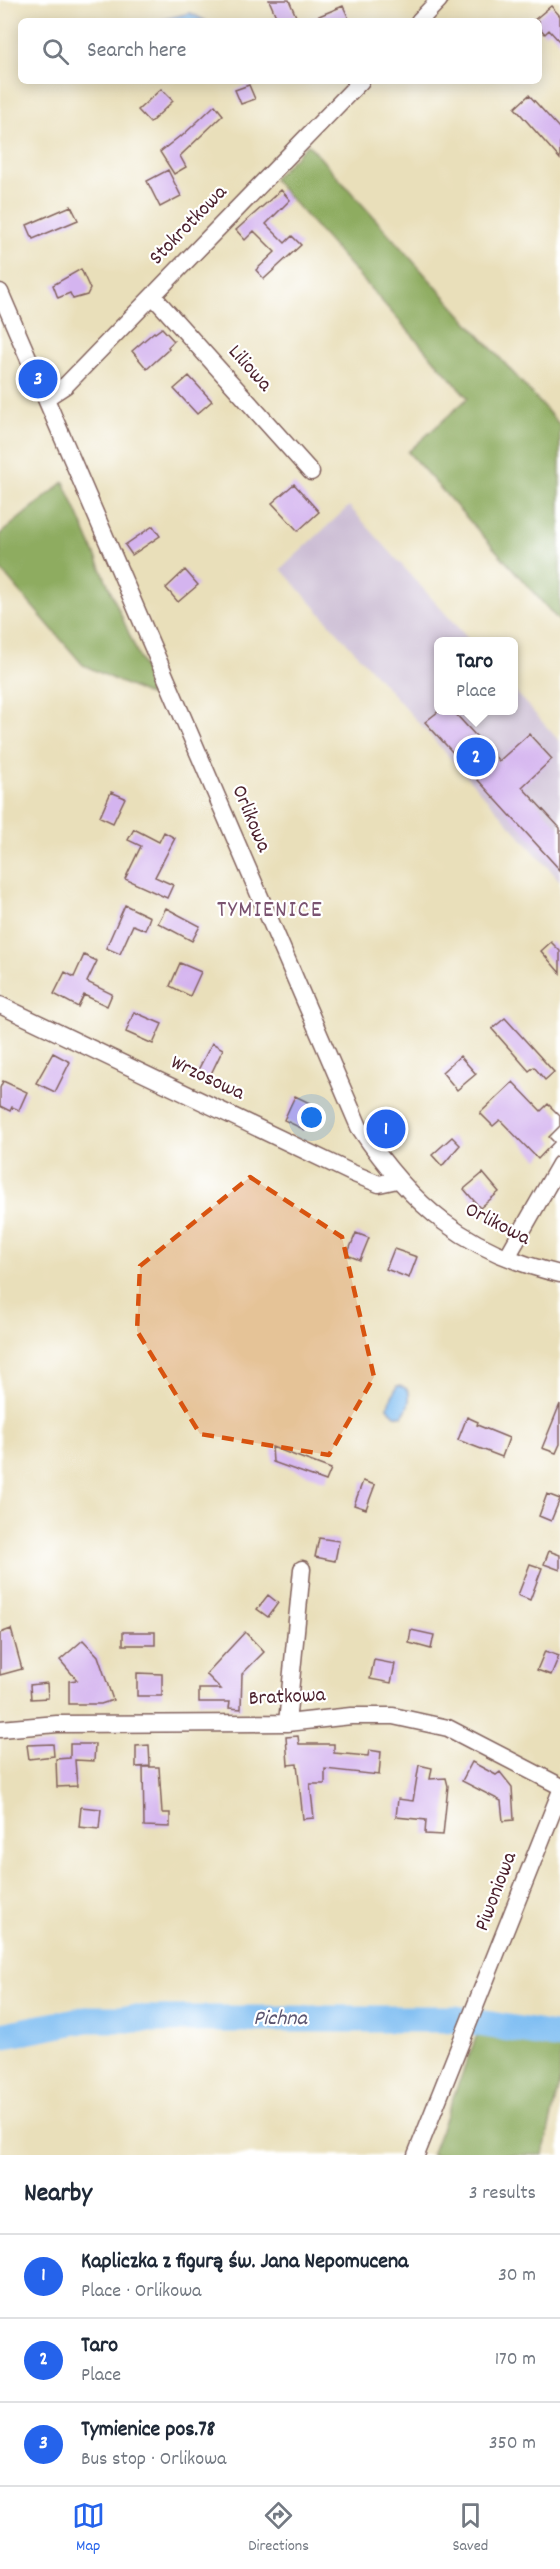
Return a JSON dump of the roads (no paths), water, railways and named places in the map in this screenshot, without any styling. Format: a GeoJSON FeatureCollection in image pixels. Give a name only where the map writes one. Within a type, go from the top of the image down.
{"type":"FeatureCollection","features":[{"type":"Feature","properties":{"kind":"street"},"geometry":{"type":"LineString","coordinates":[[422,18],[439,0]]}},
{"type":"Feature","properties":{"kind":"street","name":"Stokrotkowa"},"geometry":{"type":"LineString","coordinates":[[46,398],[66,385],[358,84]]}},
{"type":"Feature","properties":{"kind":"street","name":"Orlikowa"},"geometry":{"type":"LineString","coordinates":[[0,292],[359,1127],[397,1180],[430,1214],[474,1242],[536,1269],[560,1274]]}},
{"type":"Feature","properties":{"kind":"street","name":"Liliowa"},"geometry":{"type":"LineString","coordinates":[[153,296],[311,472]]}},
{"type":"Feature","properties":{"kind":"street","name":"Wrzosowa"},"geometry":{"type":"LineString","coordinates":[[0,1005],[352,1173],[380,1184],[397,1180]]}},
{"type":"Feature","properties":{"kind":"street"},"geometry":{"type":"LineString","coordinates":[[507,1257],[560,1164]]}},
{"type":"Feature","properties":{"kind":"street"},"geometry":{"type":"LineString","coordinates":[[287,1723],[302,1569]]}},
{"type":"Feature","properties":{"kind":"street","name":"Bratkowa"},"geometry":{"type":"LineString","coordinates":[[0,1729],[57,1724],[287,1723],[351,1716],[393,1716],[448,1728],[560,1786]]}},
{"type":"Feature","properties":{"kind":"street","name":"Piwoniowa"},"geometry":{"type":"LineString","coordinates":[[416,2155],[560,1793]]}},
{"type":"Feature","properties":{"kind":"water"},"geometry":{"type":"Polygon","coordinates":[[[190,13],[200,18],[169,18],[190,13]]]}},
{"type":"Feature","properties":{"kind":"water"},"geometry":{"type":"Polygon","coordinates":[[[397,1386],[403,1387],[409,1393],[409,1402],[402,1416],[395,1415],[387,1407],[397,1386]]]}},
{"type":"Feature","properties":{"kind":"waterway","name":"Pichna"},"geometry":{"type":"LineString","coordinates":[[0,2036],[87,2019],[456,2019],[560,2037]]}},
{"type":"Feature","properties":{"kind":"place","name":"Tymienice pos.78"},"geometry":{"type":"Point","coordinates":[38,379]}},
{"type":"Feature","properties":{"kind":"place","name":"Taro"},"geometry":{"type":"Point","coordinates":[476,757]}},
{"type":"Feature","properties":{"kind":"place","name":"Kapliczka z figurą św. Jana Nepomucena"},"geometry":{"type":"Point","coordinates":[386,1129]}},
{"type":"Feature","properties":{"kind":"district","name":"TYMIENICE"},"geometry":{"type":"Point","coordinates":[270,911]}}]}
